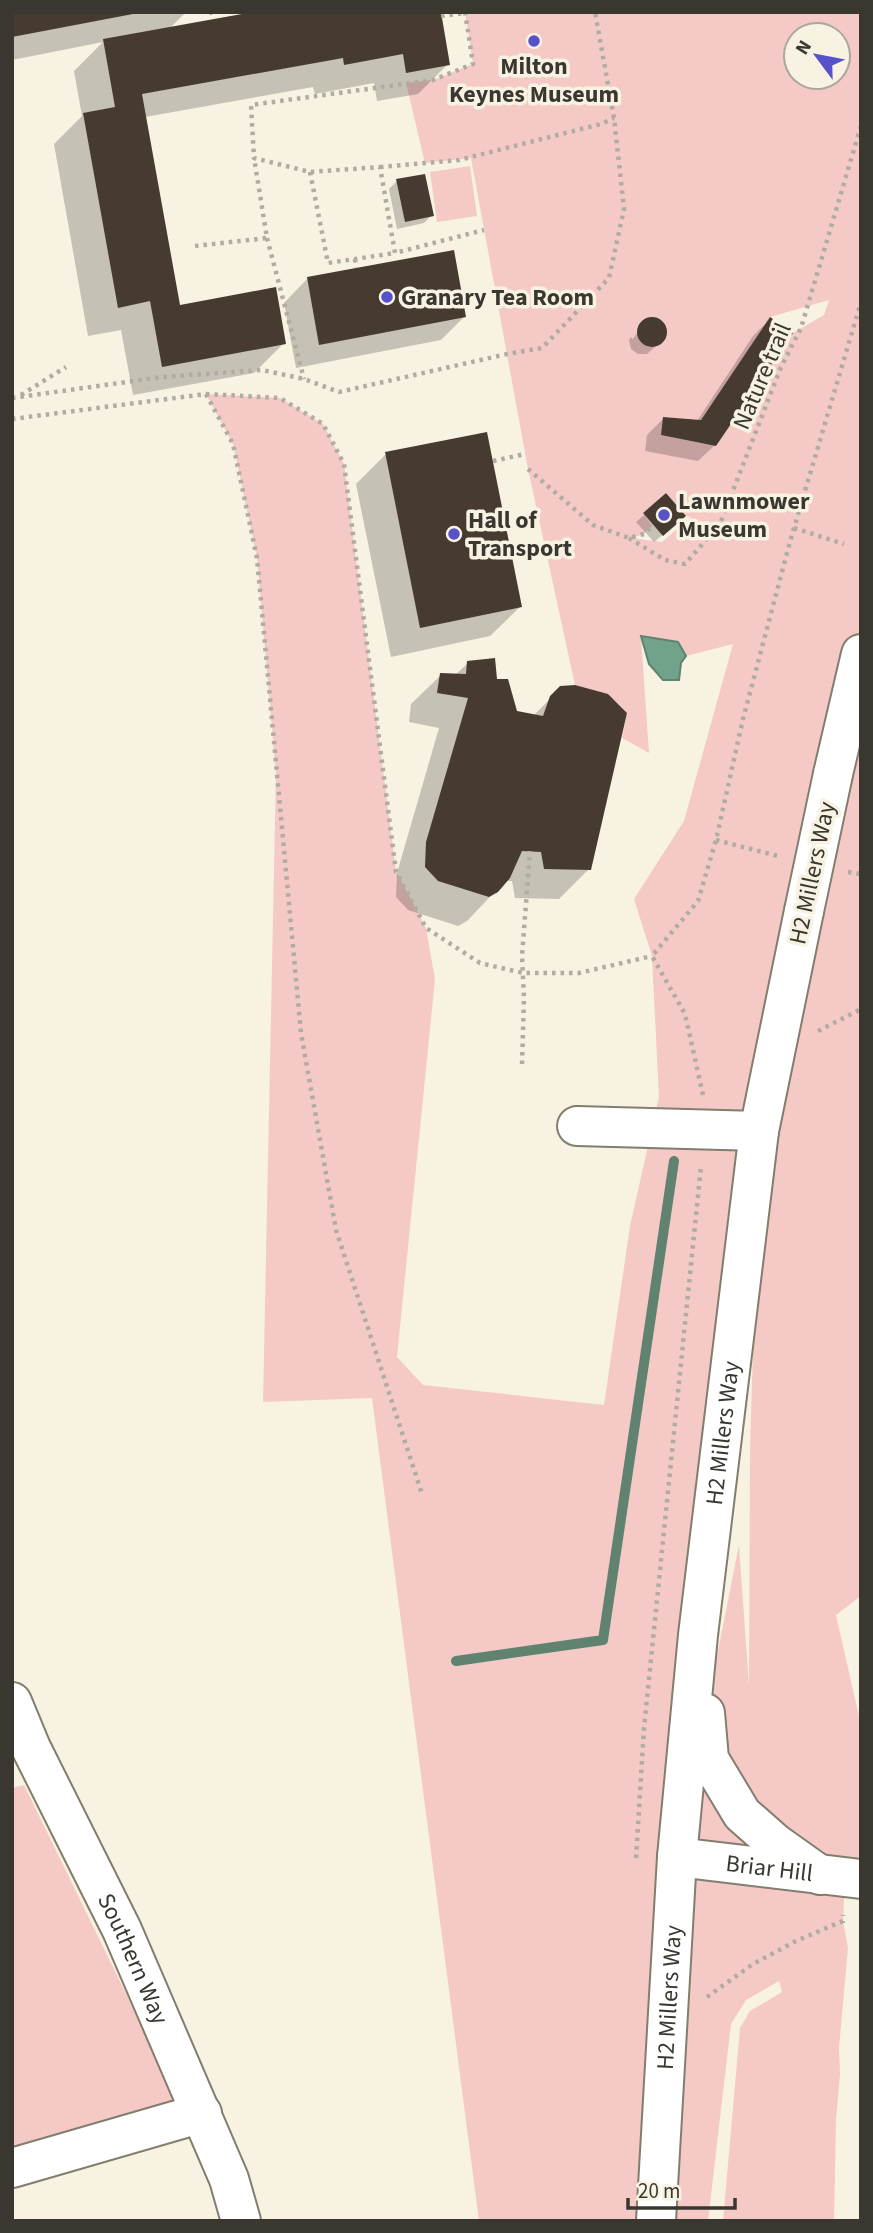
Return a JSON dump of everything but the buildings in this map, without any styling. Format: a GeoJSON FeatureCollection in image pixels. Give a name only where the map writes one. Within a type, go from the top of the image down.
{"type":"FeatureCollection","features":[{"type":"Feature","properties":{"kind":"street","name":"H2 Millers Way"},"geometry":{"type":"LineString","coordinates":[[656,2221],[677,1857],[698,1634],[759,1131],[833,774],[861,654]]}},
{"type":"Feature","properties":{"kind":"street"},"geometry":{"type":"LineString","coordinates":[[577,1126],[759,1131]]}},
{"type":"Feature","properties":{"kind":"street"},"geometry":{"type":"LineString","coordinates":[[698,1634],[709,1759],[742,1814],[775,1843],[842,1878]]}},
{"type":"Feature","properties":{"kind":"street","name":"Southern Way"},"geometry":{"type":"LineString","coordinates":[[12,1702],[21,1754],[121,1930],[202,2113],[229,2179],[241,2221]]}},
{"type":"Feature","properties":{"kind":"street","name":"Briar Hill"},"geometry":{"type":"LineString","coordinates":[[677,1857],[842,1878]]}},
{"type":"Feature","properties":{"kind":"street"},"geometry":{"type":"LineString","coordinates":[[12,2168],[202,2113]]}},
{"type":"Feature","properties":{"kind":"path"},"geometry":{"type":"LineString","coordinates":[[304,379],[267,238],[254,158],[251,105],[433,80],[473,64],[465,12],[441,16]]}},
{"type":"Feature","properties":{"kind":"path"},"geometry":{"type":"LineString","coordinates":[[15,398],[162,377],[262,370],[304,379],[340,392],[542,348],[609,278],[624,209],[614,118],[595,12]]}},
{"type":"Feature","properties":{"kind":"path"},"geometry":{"type":"LineString","coordinates":[[254,158],[310,172],[460,160],[601,124],[614,118]]}},
{"type":"Feature","properties":{"kind":"path","name":"Nature trail"},"geometry":{"type":"LineString","coordinates":[[629,538],[665,561],[685,564],[720,524],[781,368],[801,328],[861,126]]}},
{"type":"Feature","properties":{"kind":"path"},"geometry":{"type":"LineString","coordinates":[[380,167],[395,253]]}},
{"type":"Feature","properties":{"kind":"path"},"geometry":{"type":"LineString","coordinates":[[310,172],[327,263],[395,253],[484,230]]}},
{"type":"Feature","properties":{"kind":"path"},"geometry":{"type":"LineString","coordinates":[[195,246],[267,238]]}},
{"type":"Feature","properties":{"kind":"path"},"geometry":{"type":"LineString","coordinates":[[355,259],[356,268]]}},
{"type":"Feature","properties":{"kind":"path"},"geometry":{"type":"LineString","coordinates":[[12,419],[206,394],[280,398],[323,424],[344,464],[396,872],[426,928],[480,963],[523,973],[579,973],[652,956],[698,901],[716,840],[743,719],[794,528],[861,302]]}},
{"type":"Feature","properties":{"kind":"path"},"geometry":{"type":"LineString","coordinates":[[15,398],[66,367]]}},
{"type":"Feature","properties":{"kind":"path"},"geometry":{"type":"LineString","coordinates":[[206,394],[233,444],[257,558],[301,1033],[336,1230],[422,1494]]}},
{"type":"Feature","properties":{"kind":"path"},"geometry":{"type":"LineString","coordinates":[[492,461],[525,454]]}},
{"type":"Feature","properties":{"kind":"path"},"geometry":{"type":"LineString","coordinates":[[528,469],[593,524],[629,538],[644,534],[652,526]]}},
{"type":"Feature","properties":{"kind":"path"},"geometry":{"type":"LineString","coordinates":[[794,528],[844,544]]}},
{"type":"Feature","properties":{"kind":"path"},"geometry":{"type":"LineString","coordinates":[[522,1065],[523,973],[530,851]]}},
{"type":"Feature","properties":{"kind":"path"},"geometry":{"type":"LineString","coordinates":[[636,1865],[643,1728],[705,1129],[705,1102],[685,1014],[652,956]]}},
{"type":"Feature","properties":{"kind":"path"},"geometry":{"type":"LineString","coordinates":[[705,1999],[754,1964],[796,1941],[843,1921],[842,1878]]}},
{"type":"Feature","properties":{"kind":"shaded area"},"geometry":{"type":"Polygon","coordinates":[[[465,12],[861,12],[861,1596],[836,1615],[861,1725],[861,1879],[845,1879],[843,1921],[848,1948],[839,2048],[834,2221],[723,2221],[740,2028],[750,2011],[782,1992],[779,1981],[746,2000],[731,2024],[708,2221],[479,2221],[372,1398],[263,1402],[276,774],[257,558],[233,444],[206,394],[280,398],[323,424],[344,464],[396,871],[426,928],[435,979],[397,1357],[423,1385],[604,1405],[630,1226],[659,1097],[652,956],[634,899],[684,821],[733,644],[686,656],[678,642],[641,637],[649,753],[622,738],[627,713],[621,706],[604,694],[575,685],[528,469],[471,158],[425,163],[406,83],[433,80],[473,64],[465,12]],[[829,300],[770,317],[701,420],[664,417],[661,435],[716,446],[793,333],[824,315],[829,300]],[[666,493],[643,513],[652,526],[644,534],[631,538],[662,542],[691,517],[686,516],[666,493]],[[759,1142],[679,1847],[739,1545],[749,1686],[750,1451],[759,1142]]]}},
{"type":"Feature","properties":{"kind":"shaded area"},"geometry":{"type":"Polygon","coordinates":[[[470,166],[477,216],[437,222],[430,172],[470,166]]]}},
{"type":"Feature","properties":{"kind":"shaded area"},"geometry":{"type":"Polygon","coordinates":[[[641,636],[678,642],[686,656],[681,663],[679,680],[663,680],[649,664],[641,636]]]}},
{"type":"Feature","properties":{"kind":"shaded area"},"geometry":{"type":"Polygon","coordinates":[[[24,1785],[179,2102],[12,2155],[12,1788],[24,1785]]]}},
{"type":"Feature","properties":{"kind":"waterway"},"geometry":{"type":"LineString","coordinates":[[456,1661],[603,1640],[674,1161]]}},
{"type":"Feature","properties":{"kind":"place","name":"Milton Keynes Museum"},"geometry":{"type":"Point","coordinates":[534,41]}},
{"type":"Feature","properties":{"kind":"place","name":"Granary Tea Room"},"geometry":{"type":"Point","coordinates":[387,297]}},
{"type":"Feature","properties":{"kind":"place","name":"Lawnmower Museum"},"geometry":{"type":"Point","coordinates":[664,515]}},
{"type":"Feature","properties":{"kind":"place","name":"Hall of Transport"},"geometry":{"type":"Point","coordinates":[454,534]}}]}
